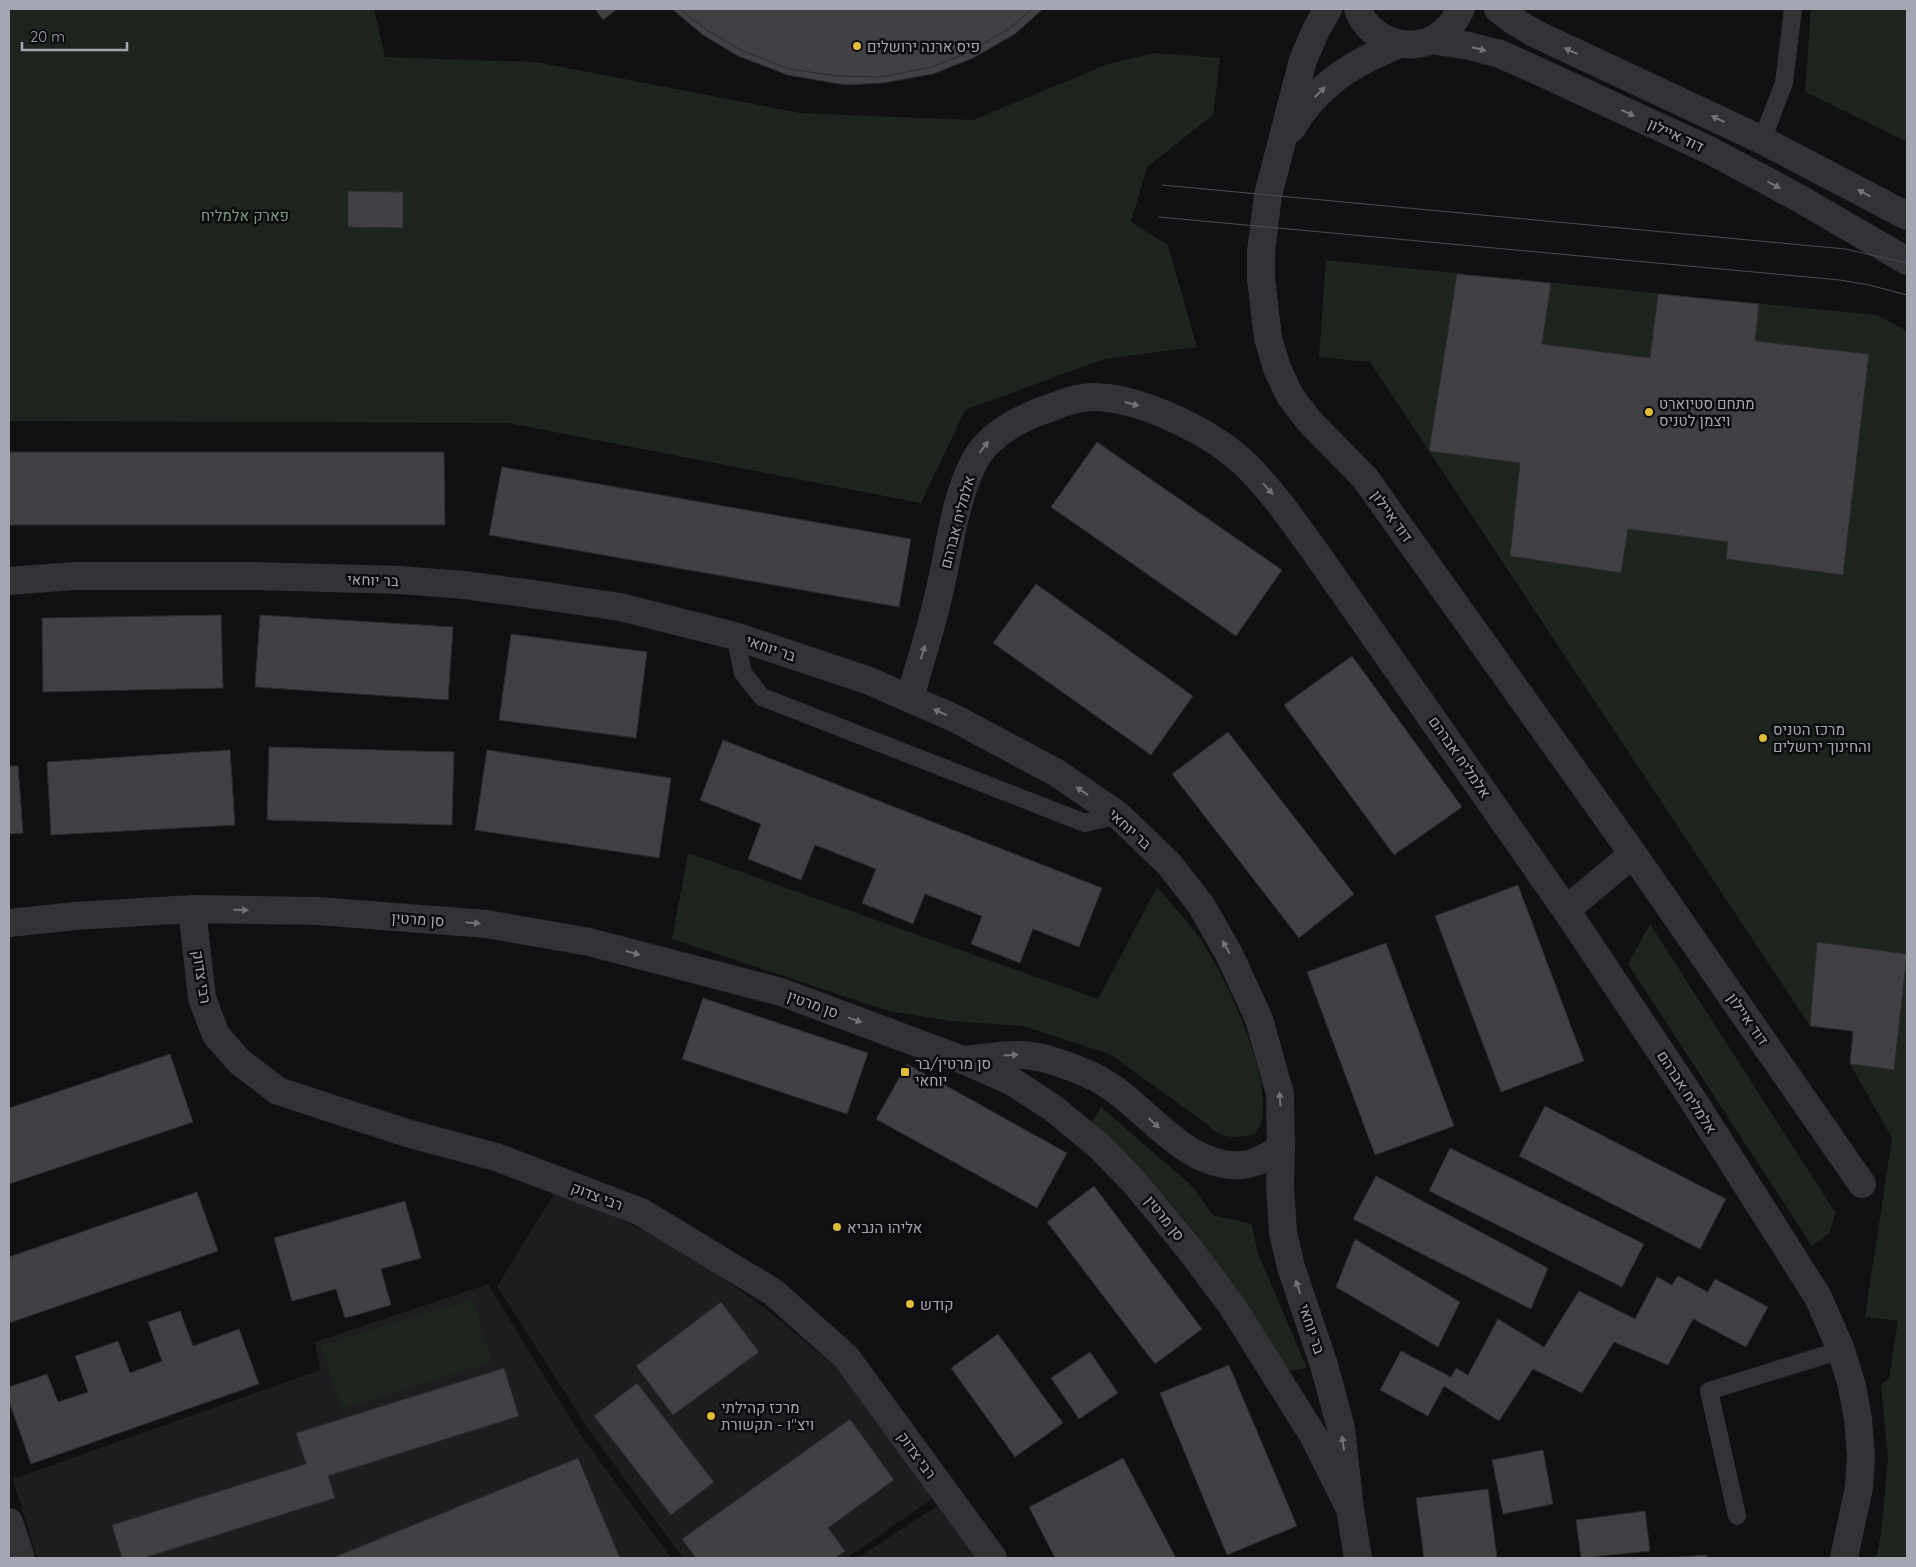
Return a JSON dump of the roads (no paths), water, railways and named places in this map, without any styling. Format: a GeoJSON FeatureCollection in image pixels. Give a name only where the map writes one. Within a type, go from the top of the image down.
{"type":"FeatureCollection","features":[{"type":"Feature","properties":{"kind":"street","name":"דוד איילון"},"geometry":{"type":"LineString","coordinates":[[1328,9],[1316,30],[1303,60],[1268,196],[1261,252],[1261,279],[1268,338],[1277,368],[1290,396],[1310,422],[1365,478],[1633,854],[1862,1184]]}},
{"type":"Feature","properties":{"kind":"street"},"geometry":{"type":"LineString","coordinates":[[1358,9],[1370,29],[1384,39],[1400,44],[1416,44],[1431,40],[1445,32],[1461,9]]}},
{"type":"Feature","properties":{"kind":"street"},"geometry":{"type":"LineString","coordinates":[[1498,9],[1534,33],[1762,140],[1907,216]]}},
{"type":"Feature","properties":{"kind":"street","name":"דוד איילון"},"geometry":{"type":"LineString","coordinates":[[1431,40],[1470,46],[1500,54],[1709,150],[1797,197],[1907,261]]}},
{"type":"Feature","properties":{"kind":"street","name":"דוד איילון"},"geometry":{"type":"LineString","coordinates":[[1281,145],[1294,122],[1313,98],[1331,81],[1346,69],[1370,56],[1400,44]]}},
{"type":"Feature","properties":{"kind":"street","name":"אלמליח אברהם"},"geometry":{"type":"LineString","coordinates":[[910,698],[940,591],[963,487],[974,460],[990,440],[1014,422],[1067,402],[1095,397],[1123,401],[1154,410],[1190,427],[1225,448],[1247,466],[1274,497],[1314,550],[1566,910],[1691,1097],[1813,1289],[1841,1350],[1852,1386],[1858,1419],[1859,1487],[1844,1558]]}},
{"type":"Feature","properties":{"kind":"street","name":"בר יוחאי"},"geometry":{"type":"LineString","coordinates":[[9,582],[75,576],[254,576],[400,580],[478,587],[620,607],[735,636],[867,680],[954,718],[1056,773],[1118,815],[1169,864],[1201,905],[1229,954],[1259,1019],[1280,1094],[1280,1185],[1283,1234],[1291,1267],[1324,1365],[1341,1428],[1350,1509]]}},
{"type":"Feature","properties":{"kind":"street"},"geometry":{"type":"LineString","coordinates":[[1566,910],[1633,854]]}},
{"type":"Feature","properties":{"kind":"street","name":"סן מרטין"},"geometry":{"type":"LineString","coordinates":[[9,923],[75,916],[192,909],[317,911],[487,924],[589,942],[781,992],[963,1060],[1013,1082],[1053,1108],[1099,1146],[1135,1183],[1188,1247],[1232,1306],[1314,1434],[1350,1509],[1358,1558]]}},
{"type":"Feature","properties":{"kind":"street","name":"רבי צדוק"},"geometry":{"type":"LineString","coordinates":[[192,909],[202,998],[216,1035],[240,1062],[278,1091],[407,1133],[496,1157],[641,1212],[773,1292],[846,1357],[993,1558]]}},
{"type":"Feature","properties":{"kind":"street"},"geometry":{"type":"LineString","coordinates":[[963,1060],[1018,1054],[1054,1061],[1091,1075],[1124,1096],[1166,1133],[1195,1154],[1220,1164],[1245,1165],[1265,1158],[1281,1148]]}},
{"type":"Feature","properties":{"kind":"street"},"geometry":{"type":"LineString","coordinates":[[9,1522],[21,1558]]}},
{"type":"Feature","properties":{"kind":"lane"},"geometry":{"type":"LineString","coordinates":[[1762,140],[1784,83],[1793,9]]}},
{"type":"Feature","properties":{"kind":"lane"},"geometry":{"type":"LineString","coordinates":[[735,636],[743,673],[762,697],[1085,823],[1118,815]]}},
{"type":"Feature","properties":{"kind":"lane"},"geometry":{"type":"LineString","coordinates":[[1737,1516],[1709,1391],[1841,1350]]}},
{"type":"Feature","properties":{"kind":"tram line"},"geometry":{"type":"LineString","coordinates":[[1162,185],[1845,249],[1907,263]]}},
{"type":"Feature","properties":{"kind":"tram line"},"geometry":{"type":"LineString","coordinates":[[1159,217],[1840,280],[1907,295]]}},
{"type":"Feature","properties":{"kind":"place","name":"פיס ארנה ירושלים"},"geometry":{"type":"Point","coordinates":[857,46]}},
{"type":"Feature","properties":{"kind":"place","name":"מתחם סטיוארט ויצמן לטניס"},"geometry":{"type":"Point","coordinates":[1649,412]}},
{"type":"Feature","properties":{"kind":"place","name":"מרכז הטניס והחינוך ירושלים"},"geometry":{"type":"Point","coordinates":[1763,738]}},
{"type":"Feature","properties":{"kind":"place","name":"סן מרטין/בר יוחאי"},"geometry":{"type":"Point","coordinates":[905,1072]}},
{"type":"Feature","properties":{"kind":"place","name":"אליהו הנביא"},"geometry":{"type":"Point","coordinates":[837,1227]}},
{"type":"Feature","properties":{"kind":"place","name":"קודש"},"geometry":{"type":"Point","coordinates":[910,1304]}},
{"type":"Feature","properties":{"kind":"place","name":"מרכז קהילתי ויצ\"ו - תקשורת"},"geometry":{"type":"Point","coordinates":[711,1416]}},
{"type":"Feature","properties":{"kind":"park label","name":"פארק אלמליח"},"geometry":{"type":"Point","coordinates":[245,215]}}]}
